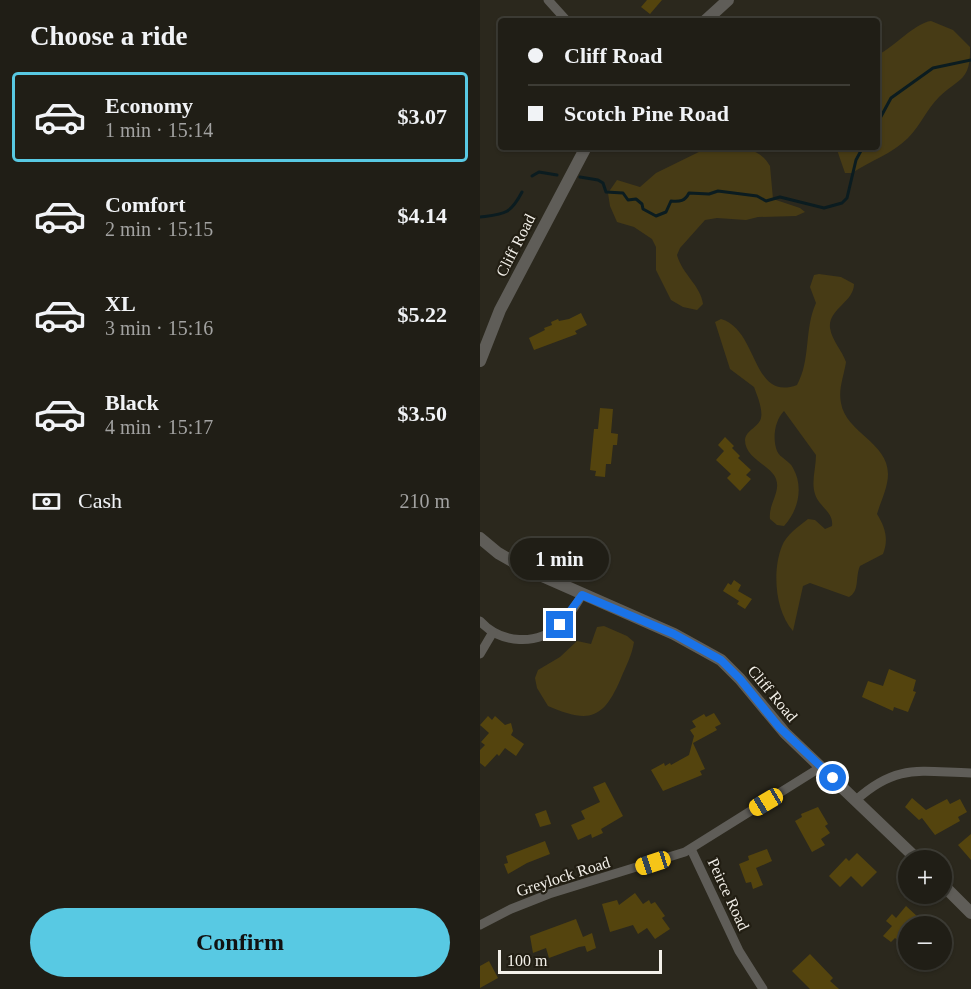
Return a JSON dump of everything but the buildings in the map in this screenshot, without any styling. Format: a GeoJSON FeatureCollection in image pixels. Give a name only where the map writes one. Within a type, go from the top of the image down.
{"type":"FeatureCollection","features":[{"type":"Feature","properties":{"kind":"street"},"geometry":{"type":"LineString","coordinates":[[548,0],[564,18]]}},
{"type":"Feature","properties":{"kind":"street"},"geometry":{"type":"LineString","coordinates":[[708,18],[728,0]]}},
{"type":"Feature","properties":{"kind":"street","name":"Cliff Road"},"geometry":{"type":"LineString","coordinates":[[480,361],[500,310],[584,150]]}},
{"type":"Feature","properties":{"kind":"street","name":"Cliff Road"},"geometry":{"type":"LineString","coordinates":[[480,538],[515,564],[674,634],[721,660],[740,679],[779,727],[908,850]]}},
{"type":"Feature","properties":{"kind":"street"},"geometry":{"type":"LineString","coordinates":[[480,621],[493,632],[517,640],[529,639],[545,634],[564,621],[582,595]]}},
{"type":"Feature","properties":{"kind":"street"},"geometry":{"type":"LineString","coordinates":[[480,654],[493,632]]}},
{"type":"Feature","properties":{"kind":"street","name":"Peirce Road"},"geometry":{"type":"LineString","coordinates":[[763,989],[739,951],[691,849],[820,767]]}},
{"type":"Feature","properties":{"kind":"street"},"geometry":{"type":"LineString","coordinates":[[856,800],[877,782],[895,775],[915,772],[971,773]]}},
{"type":"Feature","properties":{"kind":"street","name":"Greylock Road"},"geometry":{"type":"LineString","coordinates":[[480,925],[539,898],[691,849]]}},
{"type":"Feature","properties":{"kind":"street"},"geometry":{"type":"LineString","coordinates":[[952,894],[971,913]]}},
{"type":"Feature","properties":{"kind":"shaded area"},"geometry":{"type":"Polygon","coordinates":[[[931,21],[953,30],[970,47],[966,73],[935,102],[902,144],[852,173],[845,173],[837,150],[880,150],[880,54],[931,21]]]}},
{"type":"Feature","properties":{"kind":"shaded area"},"geometry":{"type":"Polygon","coordinates":[[[703,150],[751,150],[758,153],[770,166],[773,199],[800,208],[805,212],[796,216],[758,217],[746,220],[717,218],[705,220],[680,248],[677,255],[702,298],[703,304],[697,310],[683,307],[671,300],[656,270],[656,247],[652,239],[634,227],[617,222],[610,206],[608,193],[617,180],[640,187],[656,173],[703,150]]]}},
{"type":"Feature","properties":{"kind":"shaded area"},"geometry":{"type":"Polygon","coordinates":[[[814,275],[841,277],[854,284],[850,296],[830,321],[830,328],[846,362],[840,393],[844,413],[874,445],[886,463],[887,484],[877,514],[884,528],[886,543],[883,554],[860,566],[855,591],[849,597],[810,583],[803,586],[793,631],[782,613],[777,590],[777,567],[782,546],[790,534],[808,519],[815,520],[825,529],[832,526],[831,517],[817,499],[814,489],[816,455],[784,411],[777,424],[775,446],[778,453],[793,468],[799,491],[796,506],[789,520],[784,526],[777,525],[770,519],[777,489],[776,479],[746,447],[746,437],[761,418],[759,402],[754,387],[730,369],[715,322],[721,319],[733,326],[742,336],[763,374],[771,383],[782,387],[797,385],[804,365],[810,323],[816,303],[810,287],[814,275]]]}},
{"type":"Feature","properties":{"kind":"shaded area"},"geometry":{"type":"Polygon","coordinates":[[[604,626],[627,636],[634,642],[627,665],[608,703],[601,710],[584,716],[548,706],[537,688],[535,678],[538,670],[560,657],[577,641],[591,644],[597,627],[604,626]]]}},
{"type":"Feature","properties":{"kind":"waterway"},"geometry":{"type":"LineString","coordinates":[[880,118],[891,98],[933,68],[971,60]]}},
{"type":"Feature","properties":{"kind":"waterway"},"geometry":{"type":"LineString","coordinates":[[580,177],[598,180],[603,183],[606,192],[623,193],[628,200],[636,199],[642,204],[643,209],[656,216],[666,212],[671,201],[682,200],[689,193],[709,194],[718,191],[757,196],[766,201],[780,197],[824,208],[842,203],[847,198],[856,160],[861,150]]}},
{"type":"Feature","properties":{"kind":"waterway"},"geometry":{"type":"LineString","coordinates":[[532,176],[539,172],[557,175]]}},
{"type":"Feature","properties":{"kind":"waterway"},"geometry":{"type":"LineString","coordinates":[[480,217],[506,212],[514,205],[522,192]]}},
{"type":"Feature","properties":{"kind":"route"},"geometry":{"type":"LineString","coordinates":[[560,625],[582,595],[664,629],[702,648],[721,660],[779,727],[833,778]]}}]}
